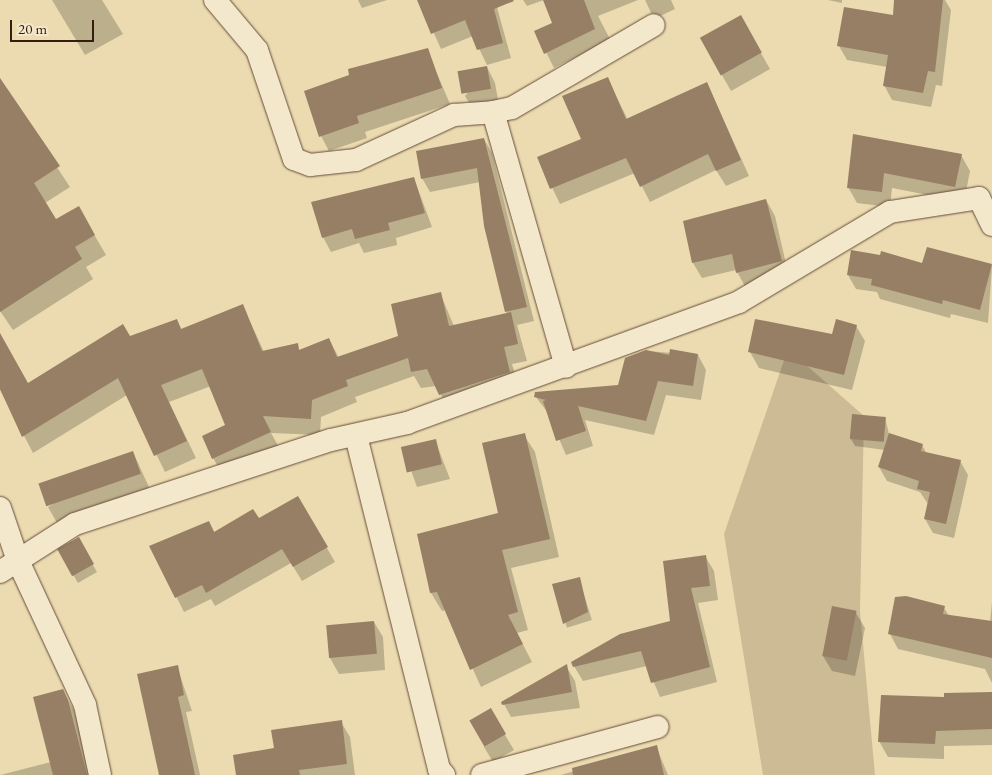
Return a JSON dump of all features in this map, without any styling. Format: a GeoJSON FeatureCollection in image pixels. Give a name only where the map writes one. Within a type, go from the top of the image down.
{"type":"FeatureCollection","features":[{"type":"Feature","properties":{"kind":"street"},"geometry":{"type":"LineString","coordinates":[[215,0],[257,50],[294,160],[310,165],[356,160],[454,115],[493,112],[512,108],[654,25]]}},
{"type":"Feature","properties":{"kind":"street"},"geometry":{"type":"LineString","coordinates":[[493,112],[566,366]]}},
{"type":"Feature","properties":{"kind":"street"},"geometry":{"type":"LineString","coordinates":[[9,567],[75,524],[331,440],[356,436],[407,423],[739,302],[890,212],[979,198],[992,225]]}},
{"type":"Feature","properties":{"kind":"street"},"geometry":{"type":"LineString","coordinates":[[356,436],[439,769],[444,775]]}},
{"type":"Feature","properties":{"kind":"street"},"geometry":{"type":"LineString","coordinates":[[0,508],[9,567],[85,705],[100,775]]}},
{"type":"Feature","properties":{"kind":"street"},"geometry":{"type":"LineString","coordinates":[[482,775],[658,727]]}},
{"type":"Feature","properties":{"kind":"shaded area"},"geometry":{"type":"Polygon","coordinates":[[[788,349],[864,416],[860,611],[875,775],[763,775],[724,534],[788,349]]]}},
{"type":"Feature","properties":{"kind":"building"},"geometry":{"type":"Polygon","coordinates":[[[417,0],[514,1],[494,9],[503,43],[477,50],[465,20],[431,34],[417,0]]]}},
{"type":"Feature","properties":{"kind":"building"},"geometry":{"type":"Polygon","coordinates":[[[543,0],[584,0],[595,29],[544,54],[534,31],[552,23],[543,0]]]}},
{"type":"Feature","properties":{"kind":"building"},"geometry":{"type":"Polygon","coordinates":[[[894,0],[943,0],[935,72],[928,71],[923,93],[883,86],[888,55],[837,46],[844,7],[893,15],[894,0]]]}},
{"type":"Feature","properties":{"kind":"building"},"geometry":{"type":"Polygon","coordinates":[[[741,15],[762,53],[721,75],[700,38],[741,15]]]}},
{"type":"Feature","properties":{"kind":"building"},"geometry":{"type":"Polygon","coordinates":[[[428,48],[442,88],[357,116],[359,123],[319,137],[304,91],[349,75],[348,69],[428,48]]]}},
{"type":"Feature","properties":{"kind":"building"},"geometry":{"type":"Polygon","coordinates":[[[487,66],[491,89],[461,94],[457,71],[487,66]]]}},
{"type":"Feature","properties":{"kind":"building"},"geometry":{"type":"Polygon","coordinates":[[[608,77],[626,119],[707,82],[741,160],[716,171],[708,154],[640,187],[626,158],[550,189],[537,157],[581,139],[562,96],[608,77]]]}},
{"type":"Feature","properties":{"kind":"building"},"geometry":{"type":"Polygon","coordinates":[[[0,78],[60,166],[34,183],[56,219],[79,206],[95,235],[75,247],[82,259],[0,312],[0,78]]]}},
{"type":"Feature","properties":{"kind":"building"},"geometry":{"type":"Polygon","coordinates":[[[853,134],[962,154],[955,187],[884,173],[882,192],[847,188],[853,134]]]}},
{"type":"Feature","properties":{"kind":"building"},"geometry":{"type":"Polygon","coordinates":[[[484,138],[527,307],[505,312],[484,226],[477,168],[421,179],[416,151],[484,138]]]}},
{"type":"Feature","properties":{"kind":"building"},"geometry":{"type":"Polygon","coordinates":[[[414,177],[425,213],[388,223],[390,230],[355,239],[352,229],[322,238],[311,202],[414,177]]]}},
{"type":"Feature","properties":{"kind":"building"},"geometry":{"type":"Polygon","coordinates":[[[766,199],[782,261],[736,273],[732,254],[692,263],[683,221],[766,199]]]}},
{"type":"Feature","properties":{"kind":"building"},"geometry":{"type":"Polygon","coordinates":[[[927,247],[992,264],[980,310],[943,300],[942,304],[871,285],[872,279],[847,275],[851,250],[880,255],[881,251],[922,263],[927,247]]]}},
{"type":"Feature","properties":{"kind":"building"},"geometry":{"type":"Polygon","coordinates":[[[441,292],[449,326],[511,312],[518,344],[504,347],[510,372],[439,395],[427,369],[411,372],[408,358],[346,380],[348,386],[312,400],[311,419],[263,416],[271,432],[212,459],[202,436],[225,425],[202,369],[161,385],[187,441],[154,456],[118,378],[22,437],[0,389],[0,333],[28,383],[123,324],[130,336],[177,319],[181,329],[243,304],[262,351],[298,343],[299,350],[329,338],[337,357],[398,336],[391,304],[441,292]]]}},
{"type":"Feature","properties":{"kind":"building"},"geometry":{"type":"Polygon","coordinates":[[[755,319],[832,334],[836,319],[857,325],[844,375],[748,352],[755,319]]]}},
{"type":"Feature","properties":{"kind":"building"},"geometry":{"type":"Polygon","coordinates":[[[670,349],[698,354],[693,386],[658,381],[646,421],[578,406],[586,431],[556,441],[543,401],[546,400],[534,397],[535,392],[618,385],[625,358],[646,350],[669,355],[670,349]]]}},
{"type":"Feature","properties":{"kind":"building"},"geometry":{"type":"Polygon","coordinates":[[[852,414],[886,417],[884,442],[850,439],[852,414]]]}},
{"type":"Feature","properties":{"kind":"building"},"geometry":{"type":"Polygon","coordinates":[[[525,433],[550,539],[502,550],[518,612],[508,615],[523,644],[470,670],[437,592],[430,593],[417,534],[498,513],[482,443],[525,433]]]}},
{"type":"Feature","properties":{"kind":"building"},"geometry":{"type":"Polygon","coordinates":[[[889,433],[923,444],[921,451],[961,460],[946,524],[924,519],[930,492],[917,489],[919,481],[878,467],[889,433]]]}},
{"type":"Feature","properties":{"kind":"building"},"geometry":{"type":"Polygon","coordinates":[[[436,439],[442,464],[407,472],[401,447],[436,439]]]}},
{"type":"Feature","properties":{"kind":"building"},"geometry":{"type":"Polygon","coordinates":[[[133,451],[141,474],[46,506],[38,484],[133,451]]]}},
{"type":"Feature","properties":{"kind":"building"},"geometry":{"type":"Polygon","coordinates":[[[298,496],[328,547],[293,567],[282,549],[206,593],[202,585],[175,598],[149,546],[209,521],[214,532],[253,509],[259,518],[298,496]]]}},
{"type":"Feature","properties":{"kind":"building"},"geometry":{"type":"Polygon","coordinates":[[[79,537],[94,564],[72,576],[57,549],[79,537]]]}},
{"type":"Feature","properties":{"kind":"building"},"geometry":{"type":"Polygon","coordinates":[[[706,555],[710,586],[691,588],[710,667],[651,683],[641,651],[573,667],[571,662],[620,634],[670,621],[663,561],[706,555]]]}},
{"type":"Feature","properties":{"kind":"building"},"geometry":{"type":"Polygon","coordinates":[[[580,577],[588,612],[563,624],[552,584],[580,577]]]}},
{"type":"Feature","properties":{"kind":"building"},"geometry":{"type":"Polygon","coordinates":[[[906,596],[945,606],[943,614],[992,621],[992,658],[888,634],[895,597],[906,596]]]}},
{"type":"Feature","properties":{"kind":"building"},"geometry":{"type":"Polygon","coordinates":[[[832,606],[857,611],[847,661],[822,656],[832,606]]]}},
{"type":"Feature","properties":{"kind":"building"},"geometry":{"type":"Polygon","coordinates":[[[374,621],[377,654],[329,658],[326,625],[374,621]]]}},
{"type":"Feature","properties":{"kind":"building"},"geometry":{"type":"Polygon","coordinates":[[[567,664],[572,692],[502,705],[501,702],[567,664]]]}},
{"type":"Feature","properties":{"kind":"building"},"geometry":{"type":"Polygon","coordinates":[[[178,665],[184,695],[178,697],[195,775],[159,775],[137,674],[178,665]]]}},
{"type":"Feature","properties":{"kind":"building"},"geometry":{"type":"Polygon","coordinates":[[[63,689],[68,700],[87,775],[53,775],[33,697],[63,689]]]}},
{"type":"Feature","properties":{"kind":"building"},"geometry":{"type":"Polygon","coordinates":[[[992,692],[992,729],[936,731],[935,744],[878,742],[881,695],[944,697],[944,693],[992,692]]]}},
{"type":"Feature","properties":{"kind":"building"},"geometry":{"type":"Polygon","coordinates":[[[491,708],[506,734],[484,746],[469,720],[491,708]]]}},
{"type":"Feature","properties":{"kind":"building"},"geometry":{"type":"Polygon","coordinates":[[[342,720],[347,764],[299,770],[300,775],[236,775],[233,755],[274,748],[271,730],[342,720]]]}},
{"type":"Feature","properties":{"kind":"building"},"geometry":{"type":"Polygon","coordinates":[[[657,745],[664,775],[573,775],[572,768],[657,745]]]}}]}
